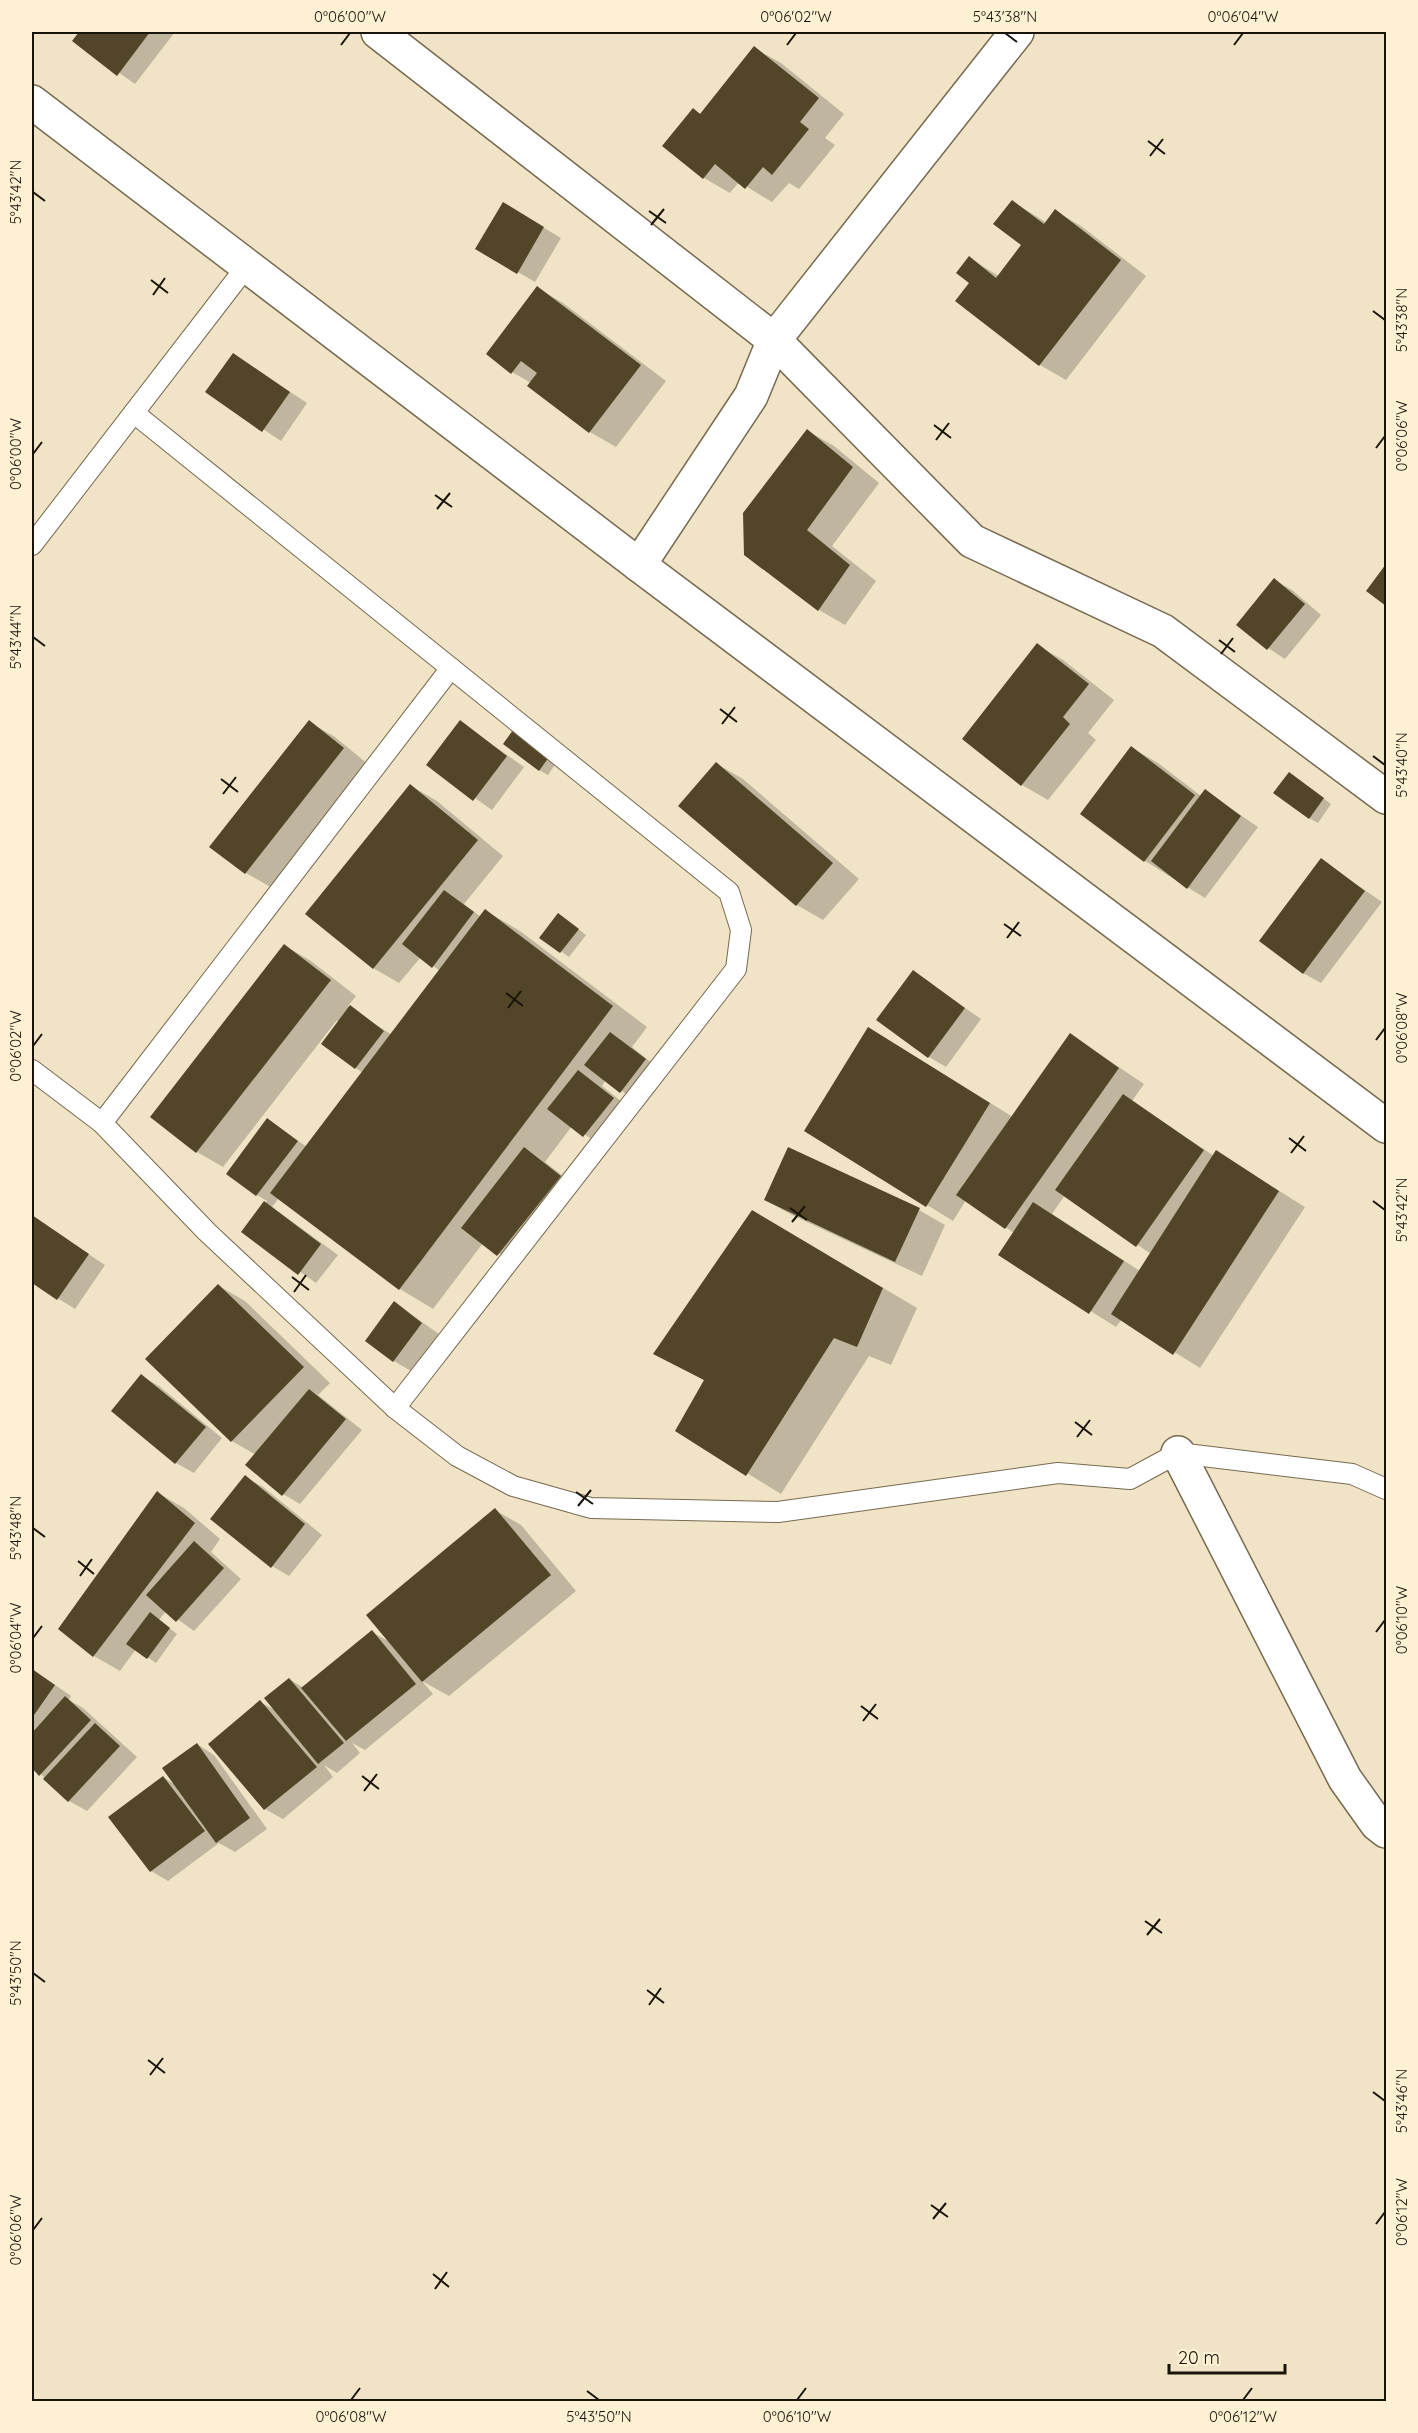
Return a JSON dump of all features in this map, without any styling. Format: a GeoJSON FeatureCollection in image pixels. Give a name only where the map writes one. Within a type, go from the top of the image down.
{"type":"FeatureCollection","features":[{"type":"Feature","properties":{"kind":"street"},"geometry":{"type":"LineString","coordinates":[[378,32],[774,340],[972,541],[1163,631],[1386,797]]}},
{"type":"Feature","properties":{"kind":"street"},"geometry":{"type":"LineString","coordinates":[[639,565],[751,396],[774,340],[1017,32]]}},
{"type":"Feature","properties":{"kind":"street"},"geometry":{"type":"LineString","coordinates":[[32,102],[639,565],[1386,1126]]}},
{"type":"Feature","properties":{"kind":"street"},"geometry":{"type":"LineString","coordinates":[[1178,1453],[1345,1779],[1377,1824],[1386,1831]]}},
{"type":"Feature","properties":{"kind":"lane"},"geometry":{"type":"LineString","coordinates":[[32,546],[246,267]]}},
{"type":"Feature","properties":{"kind":"lane"},"geometry":{"type":"LineString","coordinates":[[134,413],[729,892],[741,930],[736,969],[395,1408]]}},
{"type":"Feature","properties":{"kind":"lane"},"geometry":{"type":"LineString","coordinates":[[102,1123],[451,669]]}},
{"type":"Feature","properties":{"kind":"lane"},"geometry":{"type":"LineString","coordinates":[[32,1070],[102,1123],[207,1232],[395,1408],[457,1456],[513,1486],[591,1508],[778,1512],[1058,1473],[1130,1479],[1178,1453],[1352,1474],[1386,1490]]}},
{"type":"Feature","properties":{"kind":"building"},"geometry":{"type":"Polygon","coordinates":[[[79,32],[150,32],[117,76],[72,41],[79,32]]]}},
{"type":"Feature","properties":{"kind":"building"},"geometry":{"type":"Polygon","coordinates":[[[754,46],[819,98],[800,122],[809,129],[772,175],[763,167],[745,189],[715,164],[703,179],[662,146],[693,108],[700,114],[754,46]]]}},
{"type":"Feature","properties":{"kind":"building"},"geometry":{"type":"Polygon","coordinates":[[[1012,200],[1044,224],[1055,209],[1121,260],[1039,366],[955,301],[969,283],[956,273],[969,256],[996,278],[1021,245],[993,224],[1012,200]]]}},
{"type":"Feature","properties":{"kind":"building"},"geometry":{"type":"Polygon","coordinates":[[[503,202],[544,227],[517,274],[475,249],[503,202]]]}},
{"type":"Feature","properties":{"kind":"building"},"geometry":{"type":"Polygon","coordinates":[[[537,286],[641,365],[589,433],[527,386],[537,373],[521,361],[511,374],[486,354],[537,286]]]}},
{"type":"Feature","properties":{"kind":"building"},"geometry":{"type":"Polygon","coordinates":[[[233,353],[290,392],[262,432],[205,392],[233,353]]]}},
{"type":"Feature","properties":{"kind":"building"},"geometry":{"type":"Polygon","coordinates":[[[807,429],[853,467],[807,530],[850,565],[818,611],[744,555],[743,513],[807,429]]]}},
{"type":"Feature","properties":{"kind":"building"},"geometry":{"type":"Polygon","coordinates":[[[1386,564],[1386,606],[1366,591],[1386,564]]]}},
{"type":"Feature","properties":{"kind":"building"},"geometry":{"type":"Polygon","coordinates":[[[1274,578],[1305,604],[1267,650],[1236,625],[1274,578]]]}},
{"type":"Feature","properties":{"kind":"building"},"geometry":{"type":"Polygon","coordinates":[[[1037,643],[1089,684],[1063,717],[1070,724],[1021,786],[962,739],[1037,643]]]}},
{"type":"Feature","properties":{"kind":"building"},"geometry":{"type":"Polygon","coordinates":[[[309,720],[344,748],[245,874],[209,847],[309,720]]]}},
{"type":"Feature","properties":{"kind":"building"},"geometry":{"type":"Polygon","coordinates":[[[460,720],[507,756],[473,801],[426,765],[460,720]]]}},
{"type":"Feature","properties":{"kind":"building"},"geometry":{"type":"Polygon","coordinates":[[[513,730],[549,757],[539,771],[503,744],[513,730]]]}},
{"type":"Feature","properties":{"kind":"building"},"geometry":{"type":"Polygon","coordinates":[[[1131,746],[1195,795],[1144,862],[1080,814],[1131,746]]]}},
{"type":"Feature","properties":{"kind":"building"},"geometry":{"type":"Polygon","coordinates":[[[716,762],[833,863],[796,906],[678,806],[716,762]]]}},
{"type":"Feature","properties":{"kind":"building"},"geometry":{"type":"Polygon","coordinates":[[[1289,772],[1324,798],[1309,819],[1273,793],[1289,772]]]}},
{"type":"Feature","properties":{"kind":"building"},"geometry":{"type":"Polygon","coordinates":[[[410,784],[478,840],[373,969],[305,914],[410,784]]]}},
{"type":"Feature","properties":{"kind":"building"},"geometry":{"type":"Polygon","coordinates":[[[1205,789],[1241,816],[1187,889],[1151,861],[1205,789]]]}},
{"type":"Feature","properties":{"kind":"building"},"geometry":{"type":"Polygon","coordinates":[[[1321,858],[1365,891],[1303,974],[1259,941],[1321,858]]]}},
{"type":"Feature","properties":{"kind":"building"},"geometry":{"type":"Polygon","coordinates":[[[444,890],[474,912],[432,968],[402,944],[444,890]]]}},
{"type":"Feature","properties":{"kind":"building"},"geometry":{"type":"Polygon","coordinates":[[[485,909],[613,1006],[399,1290],[270,1193],[485,909]]]}},
{"type":"Feature","properties":{"kind":"building"},"geometry":{"type":"Polygon","coordinates":[[[558,913],[579,929],[560,953],[539,938],[558,913]]]}},
{"type":"Feature","properties":{"kind":"building"},"geometry":{"type":"Polygon","coordinates":[[[284,944],[331,980],[196,1153],[150,1117],[284,944]]]}},
{"type":"Feature","properties":{"kind":"building"},"geometry":{"type":"Polygon","coordinates":[[[913,970],[965,1008],[928,1058],[876,1020],[913,970]]]}},
{"type":"Feature","properties":{"kind":"building"},"geometry":{"type":"Polygon","coordinates":[[[350,1005],[384,1031],[355,1069],[321,1044],[350,1005]]]}},
{"type":"Feature","properties":{"kind":"building"},"geometry":{"type":"Polygon","coordinates":[[[868,1027],[990,1103],[926,1207],[804,1131],[868,1027]]]}},
{"type":"Feature","properties":{"kind":"building"},"geometry":{"type":"Polygon","coordinates":[[[610,1032],[646,1059],[620,1093],[584,1065],[610,1032]]]}},
{"type":"Feature","properties":{"kind":"building"},"geometry":{"type":"Polygon","coordinates":[[[1070,1033],[1119,1068],[1005,1229],[956,1195],[1070,1033]]]}},
{"type":"Feature","properties":{"kind":"building"},"geometry":{"type":"Polygon","coordinates":[[[578,1070],[614,1098],[583,1137],[547,1109],[578,1070]]]}},
{"type":"Feature","properties":{"kind":"building"},"geometry":{"type":"Polygon","coordinates":[[[1123,1094],[1204,1150],[1136,1247],[1055,1190],[1123,1094]]]}},
{"type":"Feature","properties":{"kind":"building"},"geometry":{"type":"Polygon","coordinates":[[[267,1118],[298,1141],[256,1196],[226,1174],[267,1118]]]}},
{"type":"Feature","properties":{"kind":"building"},"geometry":{"type":"Polygon","coordinates":[[[524,1147],[561,1176],[497,1256],[461,1228],[524,1147]]]}},
{"type":"Feature","properties":{"kind":"building"},"geometry":{"type":"Polygon","coordinates":[[[788,1147],[920,1208],[895,1262],[764,1200],[788,1147]]]}},
{"type":"Feature","properties":{"kind":"building"},"geometry":{"type":"Polygon","coordinates":[[[1216,1150],[1279,1191],[1173,1355],[1111,1314],[1216,1150]]]}},
{"type":"Feature","properties":{"kind":"building"},"geometry":{"type":"Polygon","coordinates":[[[264,1201],[321,1244],[298,1275],[241,1232],[264,1201]]]}},
{"type":"Feature","properties":{"kind":"building"},"geometry":{"type":"Polygon","coordinates":[[[1033,1202],[1124,1261],[1089,1314],[998,1255],[1033,1202]]]}},
{"type":"Feature","properties":{"kind":"building"},"geometry":{"type":"Polygon","coordinates":[[[752,1210],[883,1288],[857,1347],[834,1338],[746,1476],[675,1431],[704,1380],[653,1354],[752,1210]]]}},
{"type":"Feature","properties":{"kind":"building"},"geometry":{"type":"Polygon","coordinates":[[[32,1215],[89,1254],[57,1300],[32,1283],[32,1215]]]}},
{"type":"Feature","properties":{"kind":"building"},"geometry":{"type":"Polygon","coordinates":[[[218,1284],[304,1367],[231,1442],[145,1359],[218,1284]]]}},
{"type":"Feature","properties":{"kind":"building"},"geometry":{"type":"Polygon","coordinates":[[[394,1301],[422,1323],[393,1362],[365,1341],[394,1301]]]}},
{"type":"Feature","properties":{"kind":"building"},"geometry":{"type":"Polygon","coordinates":[[[141,1374],[206,1427],[175,1464],[111,1411],[141,1374]]]}},
{"type":"Feature","properties":{"kind":"building"},"geometry":{"type":"Polygon","coordinates":[[[309,1389],[346,1419],[282,1496],[245,1465],[309,1389]]]}},
{"type":"Feature","properties":{"kind":"building"},"geometry":{"type":"Polygon","coordinates":[[[245,1475],[305,1524],[271,1568],[210,1519],[245,1475]]]}},
{"type":"Feature","properties":{"kind":"building"},"geometry":{"type":"Polygon","coordinates":[[[157,1491],[195,1523],[93,1657],[58,1629],[157,1491]]]}},
{"type":"Feature","properties":{"kind":"building"},"geometry":{"type":"Polygon","coordinates":[[[495,1508],[551,1575],[422,1682],[366,1615],[495,1508]]]}},
{"type":"Feature","properties":{"kind":"building"},"geometry":{"type":"Polygon","coordinates":[[[194,1541],[224,1568],[176,1622],[146,1595],[194,1541]]]}},
{"type":"Feature","properties":{"kind":"building"},"geometry":{"type":"Polygon","coordinates":[[[150,1612],[170,1628],[147,1659],[126,1644],[150,1612]]]}},
{"type":"Feature","properties":{"kind":"building"},"geometry":{"type":"Polygon","coordinates":[[[372,1630],[416,1684],[346,1741],[301,1688],[372,1630]]]}},
{"type":"Feature","properties":{"kind":"building"},"geometry":{"type":"Polygon","coordinates":[[[32,1669],[55,1685],[32,1718],[32,1669]]]}},
{"type":"Feature","properties":{"kind":"building"},"geometry":{"type":"Polygon","coordinates":[[[289,1678],[344,1743],[318,1764],[264,1698],[289,1678]]]}},
{"type":"Feature","properties":{"kind":"building"},"geometry":{"type":"Polygon","coordinates":[[[65,1696],[91,1720],[39,1776],[32,1768],[32,1733],[65,1696]]]}},
{"type":"Feature","properties":{"kind":"building"},"geometry":{"type":"Polygon","coordinates":[[[260,1700],[317,1767],[264,1810],[208,1744],[260,1700]]]}},
{"type":"Feature","properties":{"kind":"building"},"geometry":{"type":"Polygon","coordinates":[[[95,1723],[120,1746],[68,1802],[43,1779],[95,1723]]]}},
{"type":"Feature","properties":{"kind":"building"},"geometry":{"type":"Polygon","coordinates":[[[197,1743],[250,1818],[216,1843],[162,1768],[197,1743]]]}},
{"type":"Feature","properties":{"kind":"building"},"geometry":{"type":"Polygon","coordinates":[[[163,1776],[205,1831],[150,1872],[108,1817],[163,1776]]]}}]}
